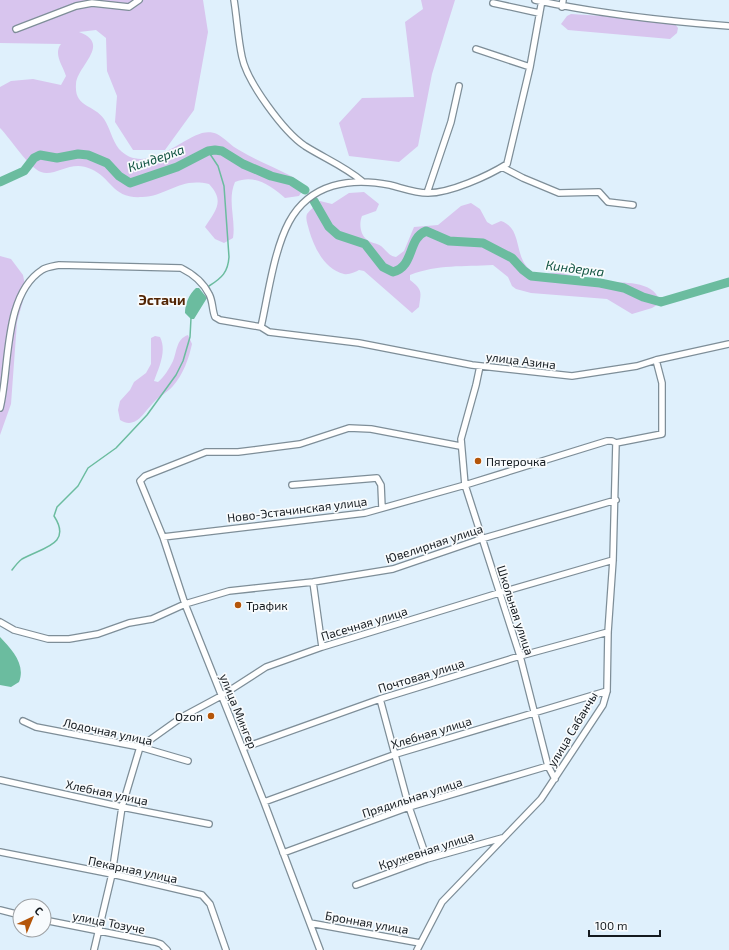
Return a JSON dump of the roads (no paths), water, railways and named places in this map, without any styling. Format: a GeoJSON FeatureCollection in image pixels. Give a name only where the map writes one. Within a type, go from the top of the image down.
{"type":"FeatureCollection","features":[{"type":"Feature","properties":{"kind":"street"},"geometry":{"type":"LineString","coordinates":[[16,29],[76,6],[92,4],[128,7],[139,0]]}},
{"type":"Feature","properties":{"kind":"street"},"geometry":{"type":"LineString","coordinates":[[234,0],[242,59],[255,87],[294,138],[305,146],[341,165],[362,181]]}},
{"type":"Feature","properties":{"kind":"street"},"geometry":{"type":"LineString","coordinates":[[535,0],[562,7],[666,21],[729,26]]}},
{"type":"Feature","properties":{"kind":"street"},"geometry":{"type":"LineString","coordinates":[[562,7],[563,0]]}},
{"type":"Feature","properties":{"kind":"street"},"geometry":{"type":"LineString","coordinates":[[261,327],[281,241],[290,221],[306,202],[322,190],[346,182],[362,181],[427,193],[439,192],[456,188],[502,167],[509,159],[530,67],[542,1]]}},
{"type":"Feature","properties":{"kind":"street"},"geometry":{"type":"LineString","coordinates":[[493,3],[540,13]]}},
{"type":"Feature","properties":{"kind":"street"},"geometry":{"type":"LineString","coordinates":[[476,49],[530,67]]}},
{"type":"Feature","properties":{"kind":"street"},"geometry":{"type":"LineString","coordinates":[[427,193],[451,122],[459,86]]}},
{"type":"Feature","properties":{"kind":"street"},"geometry":{"type":"LineString","coordinates":[[502,167],[558,193],[567,194],[590,191],[599,192],[608,202],[633,205]]}},
{"type":"Feature","properties":{"kind":"street","name":"улица Азина"},"geometry":{"type":"LineString","coordinates":[[0,408],[9,345],[18,301],[28,284],[42,270],[59,265],[181,268],[190,272],[210,295],[215,316],[220,320],[261,327],[269,332],[359,343],[480,366],[572,376],[606,372],[637,366],[656,360],[729,344]]}},
{"type":"Feature","properties":{"kind":"street"},"geometry":{"type":"LineString","coordinates":[[616,443],[662,434],[662,383],[656,360]]}},
{"type":"Feature","properties":{"kind":"street","name":"Школьная улица"},"geometry":{"type":"LineString","coordinates":[[480,366],[476,385],[465,419],[460,446],[465,485],[481,539],[520,656],[548,766],[555,779]]}},
{"type":"Feature","properties":{"kind":"street","name":"улица Мингер"},"geometry":{"type":"LineString","coordinates":[[320,950],[284,853],[185,604],[163,537],[140,484],[141,480],[145,476],[206,452],[238,452],[300,444],[349,428],[365,428],[460,446]]}},
{"type":"Feature","properties":{"kind":"street","name":"Ново-Эстачинская улица"},"geometry":{"type":"LineString","coordinates":[[163,537],[365,513],[465,485],[607,441],[616,443]]}},
{"type":"Feature","properties":{"kind":"street","name":"улица Сабанчы"},"geometry":{"type":"LineString","coordinates":[[417,950],[442,902],[541,799],[603,705],[608,691],[608,632],[616,500],[616,443]]}},
{"type":"Feature","properties":{"kind":"street"},"geometry":{"type":"LineString","coordinates":[[292,485],[378,478],[381,485],[382,508]]}},
{"type":"Feature","properties":{"kind":"street","name":"Ювелирная улица"},"geometry":{"type":"LineString","coordinates":[[0,622],[14,630],[36,637],[69,639],[98,634],[129,623],[152,619],[185,604],[229,591],[313,582],[394,569],[481,539],[616,500]]}},
{"type":"Feature","properties":{"kind":"street","name":"Пасечная улица"},"geometry":{"type":"LineString","coordinates":[[140,747],[182,717],[221,696],[266,667],[322,647],[613,560]]}},
{"type":"Feature","properties":{"kind":"street"},"geometry":{"type":"LineString","coordinates":[[313,582],[322,647]]}},
{"type":"Feature","properties":{"kind":"street","name":"Почтовая улица"},"geometry":{"type":"LineString","coordinates":[[243,748],[380,699],[520,656],[608,632]]}},
{"type":"Feature","properties":{"kind":"street","name":"Хлебная улица"},"geometry":{"type":"LineString","coordinates":[[264,802],[396,754],[608,691]]}},
{"type":"Feature","properties":{"kind":"street"},"geometry":{"type":"LineString","coordinates":[[380,699],[396,754],[409,808],[427,859]]}},
{"type":"Feature","properties":{"kind":"street","name":"Лодочная улица"},"geometry":{"type":"LineString","coordinates":[[23,722],[36,727],[140,747],[188,761]]}},
{"type":"Feature","properties":{"kind":"street"},"geometry":{"type":"LineString","coordinates":[[94,950],[112,874],[122,808],[140,747]]}},
{"type":"Feature","properties":{"kind":"street","name":"Прядильная улица"},"geometry":{"type":"LineString","coordinates":[[284,853],[409,808],[548,766]]}},
{"type":"Feature","properties":{"kind":"street","name":"Хлебная улица"},"geometry":{"type":"LineString","coordinates":[[0,780],[122,808],[209,824]]}},
{"type":"Feature","properties":{"kind":"street","name":"Кружевная улица"},"geometry":{"type":"LineString","coordinates":[[356,885],[427,859],[502,838]]}},
{"type":"Feature","properties":{"kind":"street","name":"Пекарная улица"},"geometry":{"type":"LineString","coordinates":[[0,852],[112,874],[205,896],[210,904],[226,950]]}},
{"type":"Feature","properties":{"kind":"street"},"geometry":{"type":"LineString","coordinates":[[0,910],[12,913]]}},
{"type":"Feature","properties":{"kind":"street","name":"улица Тозуче"},"geometry":{"type":"LineString","coordinates":[[52,922],[155,942],[161,944],[167,950]]}},
{"type":"Feature","properties":{"kind":"street","name":"Бронная улица"},"geometry":{"type":"LineString","coordinates":[[310,923],[420,944]]}},
{"type":"Feature","properties":{"kind":"waterway","name":"Киндерка"},"geometry":{"type":"LineString","coordinates":[[0,182],[24,171],[34,158],[40,155],[57,158],[78,154],[88,155],[107,163],[119,176],[130,183],[177,167],[208,151],[215,150],[222,151],[243,164],[271,176],[291,181],[305,190]]}},
{"type":"Feature","properties":{"kind":"waterway"},"geometry":{"type":"LineString","coordinates":[[208,151],[218,166],[224,186],[229,257],[224,274],[209,286]]}},
{"type":"Feature","properties":{"kind":"waterway","name":"Киндерка"},"geometry":{"type":"LineString","coordinates":[[314,201],[329,227],[338,235],[365,244],[383,267],[393,272],[400,269],[405,264],[416,240],[426,231],[449,241],[483,243],[512,258],[531,276],[600,283],[624,288],[643,297],[661,302],[729,282]]}},
{"type":"Feature","properties":{"kind":"waterway"},"geometry":{"type":"LineString","coordinates":[[12,570],[22,559],[45,548],[57,539],[60,533],[59,526],[54,516],[57,507],[78,486],[88,468],[116,448],[147,415],[176,375],[183,361],[190,337],[191,318]]}},
{"type":"Feature","properties":{"kind":"place","name":"Пятерочка"},"geometry":{"type":"Point","coordinates":[478,461]}},
{"type":"Feature","properties":{"kind":"place","name":"Трафик"},"geometry":{"type":"Point","coordinates":[238,605]}},
{"type":"Feature","properties":{"kind":"place","name":"Ozon"},"geometry":{"type":"Point","coordinates":[211,716]}},
{"type":"Feature","properties":{"kind":"district","name":"Эстачи"},"geometry":{"type":"Point","coordinates":[162,299]}}]}
